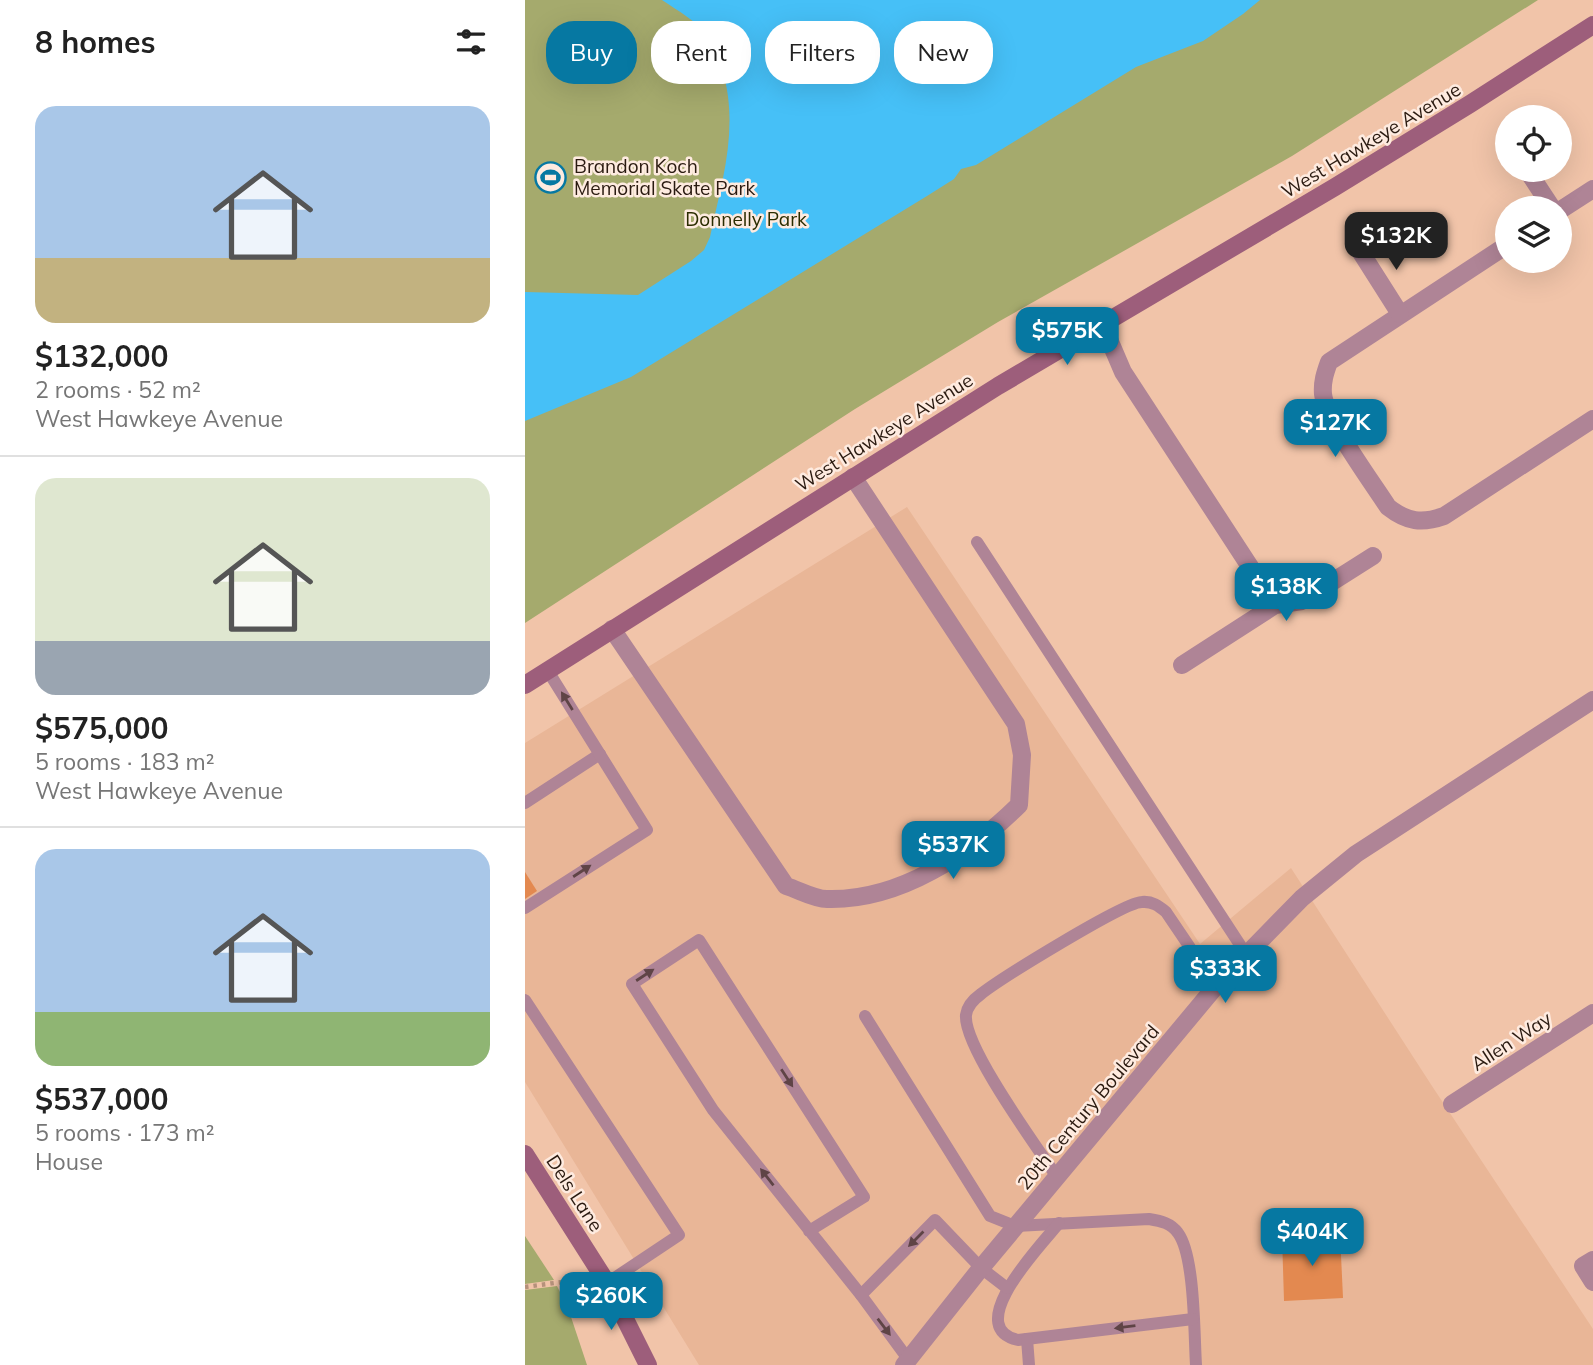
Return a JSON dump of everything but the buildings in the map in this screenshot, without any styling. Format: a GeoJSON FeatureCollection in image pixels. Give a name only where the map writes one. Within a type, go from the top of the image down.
{"type":"FeatureCollection","features":[{"type":"Feature","properties":{"kind":"street","name":"West Hawkeye Avenue"},"geometry":{"type":"LineString","coordinates":[[525,685],[853,477],[1103,323],[1346,181],[1593,25]]}},
{"type":"Feature","properties":{"kind":"street"},"geometry":{"type":"LineString","coordinates":[[1572,203],[1593,189]]}},
{"type":"Feature","properties":{"kind":"street"},"geometry":{"type":"LineString","coordinates":[[1360,251],[1400,314]]}},
{"type":"Feature","properties":{"kind":"street"},"geometry":{"type":"LineString","coordinates":[[1495,253],[1329,362],[1323,379],[1323,396],[1329,415],[1388,507],[1401,517],[1415,522],[1444,516],[1593,419]]}},
{"type":"Feature","properties":{"kind":"street"},"geometry":{"type":"LineString","coordinates":[[1103,323],[1123,372],[1275,606]]}},
{"type":"Feature","properties":{"kind":"street"},"geometry":{"type":"LineString","coordinates":[[612,629],[786,886],[824,899],[874,896],[935,869],[996,828],[1019,805],[1022,755],[1016,724],[853,477]]}},
{"type":"Feature","properties":{"kind":"street"},"geometry":{"type":"LineString","coordinates":[[1182,665],[1275,606],[1302,601],[1373,556]]}},
{"type":"Feature","properties":{"kind":"street","name":"20th Century Boulevard"},"geometry":{"type":"LineString","coordinates":[[906,1362],[1015,1226],[1216,986],[1246,954],[1328,875],[1593,700]]}},
{"type":"Feature","properties":{"kind":"street","name":"Allen Way"},"geometry":{"type":"LineString","coordinates":[[1452,1104],[1593,1013]]}},
{"type":"Feature","properties":{"kind":"street","name":"Dels Lane"},"geometry":{"type":"LineString","coordinates":[[525,1154],[607,1283],[648,1365]]}},
{"type":"Feature","properties":{"kind":"street"},"geometry":{"type":"LineString","coordinates":[[1593,1260],[1583,1266],[1593,1282]]}},
{"type":"Feature","properties":{"kind":"lane"},"geometry":{"type":"LineString","coordinates":[[977,542],[1246,954]]}},
{"type":"Feature","properties":{"kind":"lane"},"geometry":{"type":"LineString","coordinates":[[525,908],[647,830],[548,671]]}},
{"type":"Feature","properties":{"kind":"lane"},"geometry":{"type":"LineString","coordinates":[[525,803],[600,754]]}},
{"type":"Feature","properties":{"kind":"lane"},"geometry":{"type":"LineString","coordinates":[[1057,1177],[1006,1101],[973,1043],[967,1030],[966,1014],[972,1002],[994,984],[1109,915],[1141,901],[1156,904],[1166,912],[1216,986]]}},
{"type":"Feature","properties":{"kind":"lane"},"geometry":{"type":"LineString","coordinates":[[809,1231],[863,1197],[699,940],[632,984],[713,1110],[809,1231],[861,1295],[906,1362]]}},
{"type":"Feature","properties":{"kind":"lane"},"geometry":{"type":"LineString","coordinates":[[525,1000],[679,1235],[607,1283]]}},
{"type":"Feature","properties":{"kind":"lane"},"geometry":{"type":"LineString","coordinates":[[865,1017],[990,1216],[1015,1226],[1149,1219],[1167,1222],[1177,1231],[1185,1244],[1196,1365]]}},
{"type":"Feature","properties":{"kind":"lane"},"geometry":{"type":"LineString","coordinates":[[861,1295],[935,1220],[981,1268],[1007,1288]]}},
{"type":"Feature","properties":{"kind":"lane"},"geometry":{"type":"LineString","coordinates":[[1059,1223],[1007,1288],[997,1316],[998,1327],[1008,1337],[1027,1339],[1193,1319]]}},
{"type":"Feature","properties":{"kind":"lane"},"geometry":{"type":"LineString","coordinates":[[1027,1339],[1029,1365]]}},
{"type":"Feature","properties":{"kind":"path"},"geometry":{"type":"LineString","coordinates":[[525,1287],[562,1282]]}},
{"type":"Feature","properties":{"kind":"shaded area"},"geometry":{"type":"Polygon","coordinates":[[[907,507],[1200,944],[1291,868],[1593,1329],[1593,1365],[699,1365],[525,1082],[525,743],[907,507]]]}},
{"type":"Feature","properties":{"kind":"green space","name":"Donnelly Park"},"geometry":{"type":"Polygon","coordinates":[[[525,0],[1538,0],[1292,156],[998,322],[855,409],[525,623],[525,0]]]}},
{"type":"Feature","properties":{"kind":"green space"},"geometry":{"type":"Polygon","coordinates":[[[525,1236],[554,1280],[525,1284],[525,1236]]]}},
{"type":"Feature","properties":{"kind":"green space"},"geometry":{"type":"Polygon","coordinates":[[[557,1286],[568,1308],[587,1365],[525,1365],[525,1290],[557,1286]]]}},
{"type":"Feature","properties":{"kind":"water"},"geometry":{"type":"Polygon","coordinates":[[[662,0],[1260,0],[1203,41],[1136,67],[976,165],[961,169],[954,179],[631,377],[525,421],[525,292],[638,295],[691,261],[704,250],[710,237],[727,155],[729,114],[726,84],[751,84],[751,21],[693,21],[662,0]]]}},
{"type":"Feature","properties":{"kind":"place","name":"Brandon Koch Memorial Skate Park"},"geometry":{"type":"Point","coordinates":[551,177]}}]}
